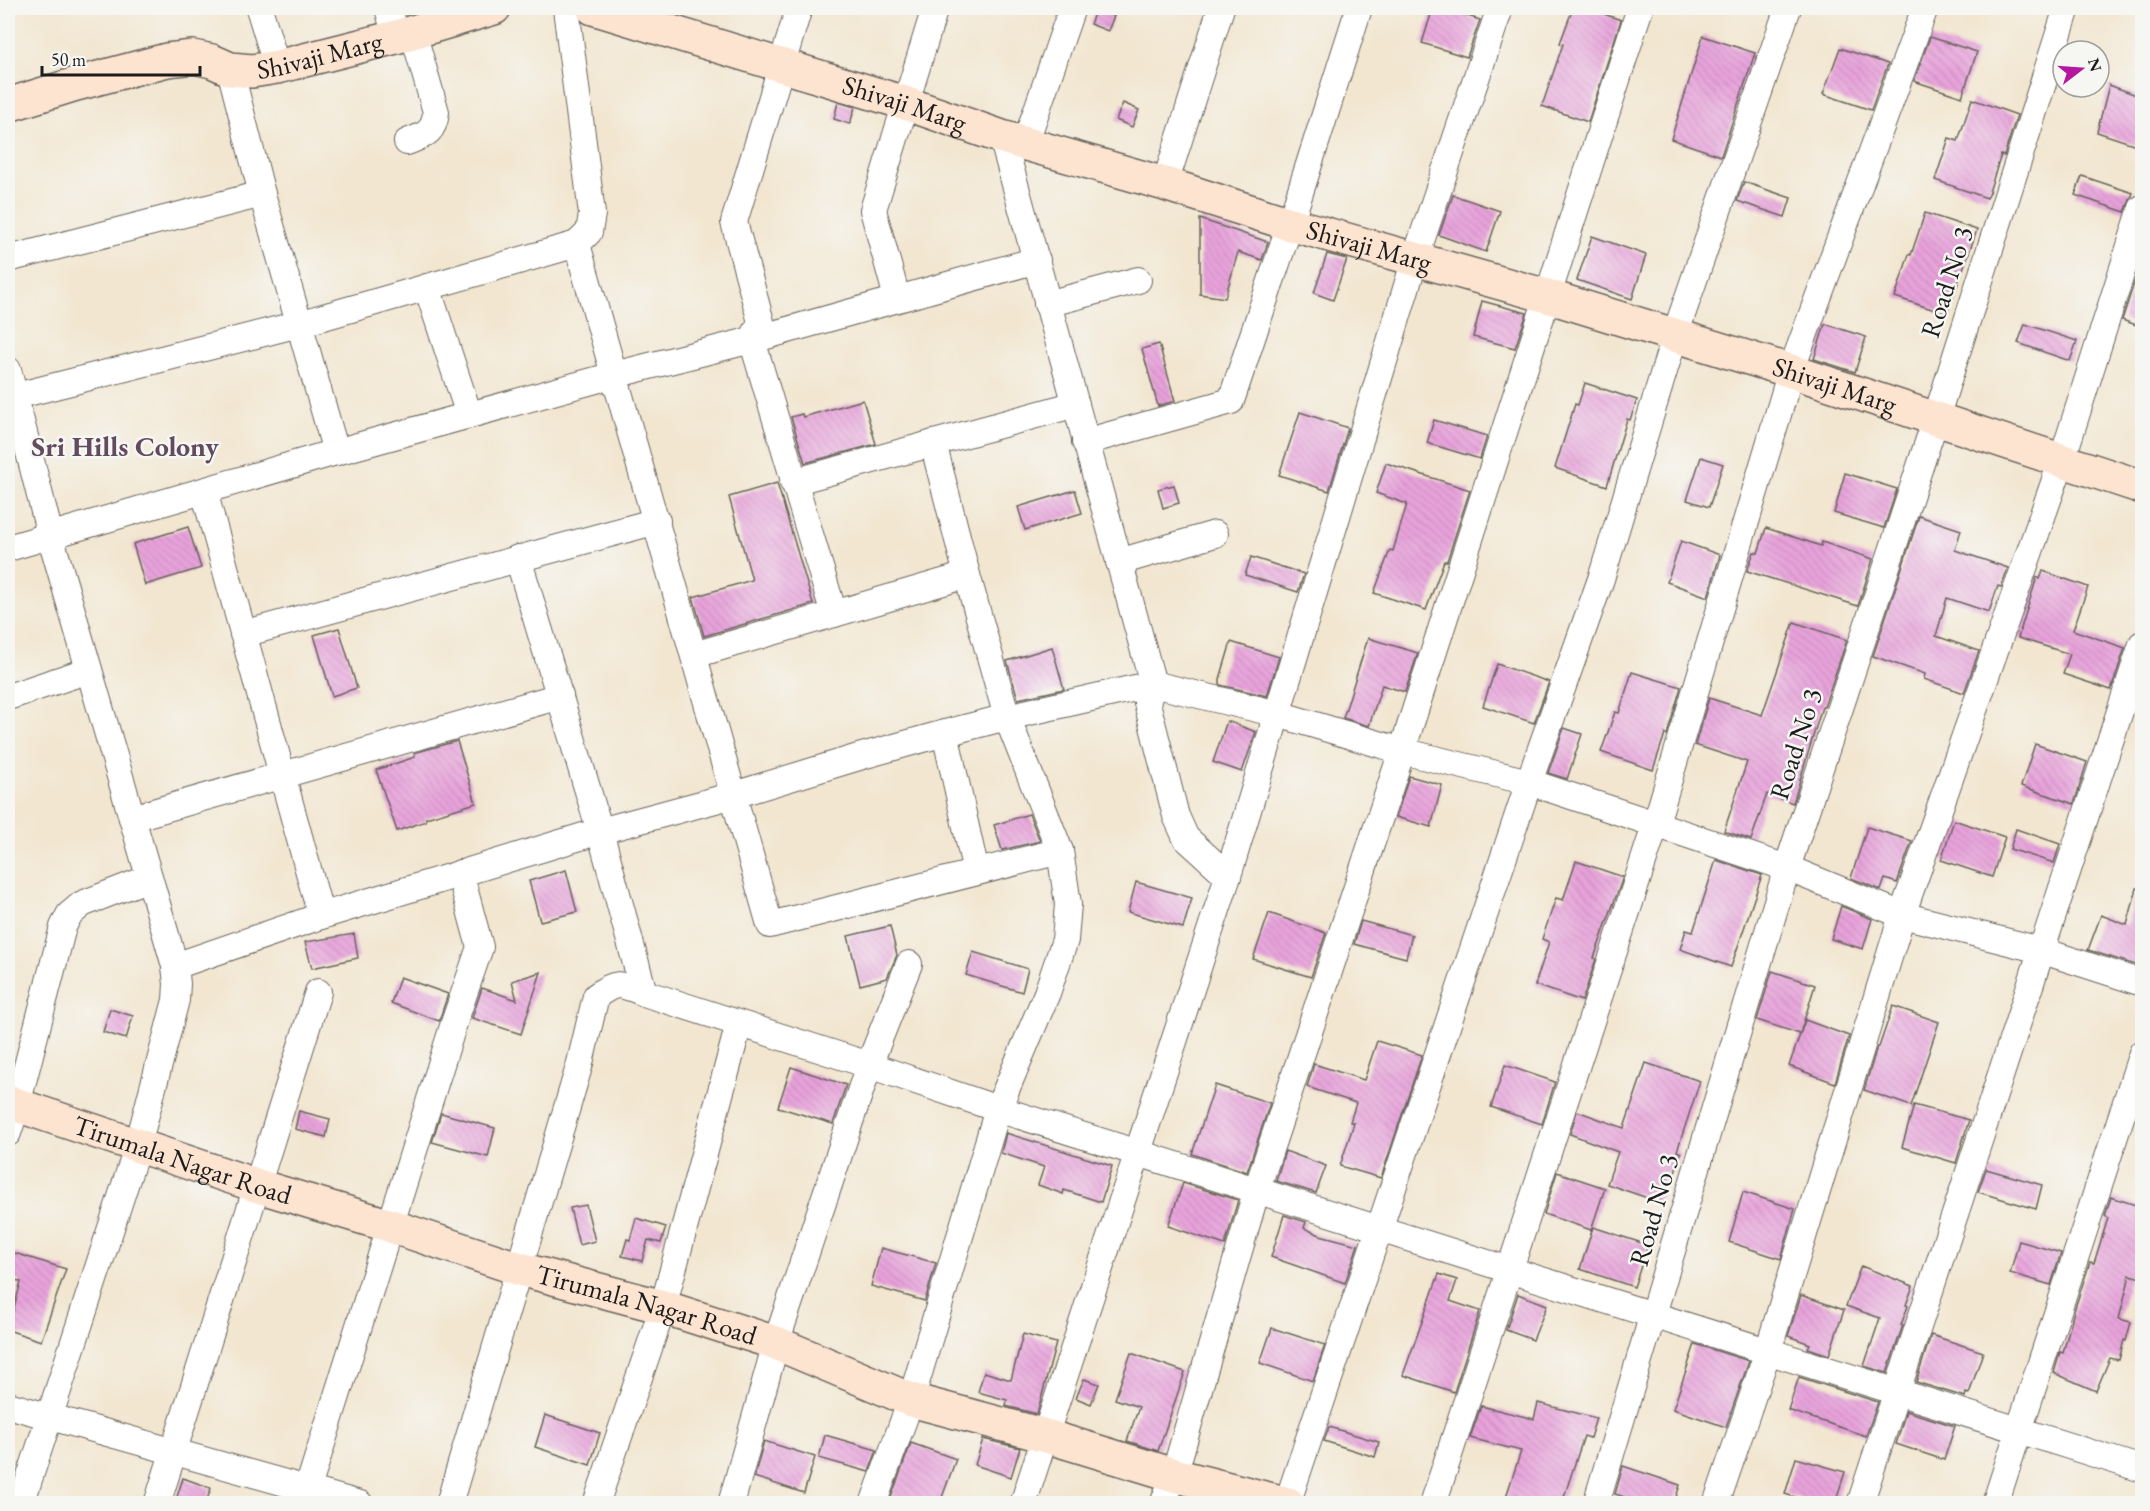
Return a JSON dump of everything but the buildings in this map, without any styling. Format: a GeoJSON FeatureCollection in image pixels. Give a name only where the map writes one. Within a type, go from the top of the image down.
{"type":"FeatureCollection","features":[{"type":"Feature","properties":{"kind":"street"},"geometry":{"type":"LineString","coordinates":[[259,8],[277,67]]}},
{"type":"Feature","properties":{"kind":"street","name":"Shivaji Marg"},"geometry":{"type":"LineString","coordinates":[[8,105],[167,60],[193,57],[230,69],[252,71],[277,67],[399,26],[494,8]]}},
{"type":"Feature","properties":{"kind":"street"},"geometry":{"type":"LineString","coordinates":[[11,397],[299,324],[577,244],[589,232],[592,214],[566,8]]}},
{"type":"Feature","properties":{"kind":"street","name":"Shivaji Marg"},"geometry":{"type":"LineString","coordinates":[[593,8],[650,16],[781,66],[904,103],[1013,140],[1165,184],[1290,225],[1547,296],[1791,370],[2142,486]]}},
{"type":"Feature","properties":{"kind":"street"},"geometry":{"type":"LineString","coordinates":[[799,8],[734,222],[761,322],[752,340],[834,614]]}},
{"type":"Feature","properties":{"kind":"street"},"geometry":{"type":"LineString","coordinates":[[897,298],[873,210],[935,8]]}},
{"type":"Feature","properties":{"kind":"street"},"geometry":{"type":"LineString","coordinates":[[1072,8],[1013,140],[1047,304],[1153,684],[1147,703],[1176,816],[1186,838],[1228,876]]}},
{"type":"Feature","properties":{"kind":"street"},"geometry":{"type":"LineString","coordinates":[[1165,184],[1221,8]]}},
{"type":"Feature","properties":{"kind":"street"},"geometry":{"type":"LineString","coordinates":[[1085,442],[1231,401],[1359,8]]}},
{"type":"Feature","properties":{"kind":"street"},"geometry":{"type":"LineString","coordinates":[[1023,1503],[1228,876],[1415,259],[1500,8]]}},
{"type":"Feature","properties":{"kind":"street"},"geometry":{"type":"LineString","coordinates":[[1168,1489],[1257,1189],[1402,751],[1640,8]]}},
{"type":"Feature","properties":{"kind":"street"},"geometry":{"type":"LineString","coordinates":[[1287,1503],[1529,782],[1601,579],[1675,335],[1788,8]]}},
{"type":"Feature","properties":{"kind":"street"},"geometry":{"type":"LineString","coordinates":[[1433,1503],[1656,823],[1791,370],[1926,8]]}},
{"type":"Feature","properties":{"kind":"street","name":"Road No 3"},"geometry":{"type":"LineString","coordinates":[[1596,1503],[1786,868],[1936,418],[2067,8]]}},
{"type":"Feature","properties":{"kind":"street"},"geometry":{"type":"LineString","coordinates":[[399,26],[436,112],[435,122],[428,133],[407,142]]}},
{"type":"Feature","properties":{"kind":"street"},"geometry":{"type":"LineString","coordinates":[[230,69],[262,194],[336,452]]}},
{"type":"Feature","properties":{"kind":"street"},"geometry":{"type":"LineString","coordinates":[[8,259],[262,194]]}},
{"type":"Feature","properties":{"kind":"street"},"geometry":{"type":"LineString","coordinates":[[1716,1503],[1768,1351],[1902,915],[2062,460],[2142,214]]}},
{"type":"Feature","properties":{"kind":"street"},"geometry":{"type":"LineString","coordinates":[[577,244],[770,924],[1060,851]]}},
{"type":"Feature","properties":{"kind":"street"},"geometry":{"type":"LineString","coordinates":[[8,548],[336,452],[614,375],[752,340],[1037,260]]}},
{"type":"Feature","properties":{"kind":"street"},"geometry":{"type":"LineString","coordinates":[[1047,304],[1138,280]]}},
{"type":"Feature","properties":{"kind":"street"},"geometry":{"type":"LineString","coordinates":[[427,287],[469,415]]}},
{"type":"Feature","properties":{"kind":"street"},"geometry":{"type":"LineString","coordinates":[[8,370],[11,397],[175,966],[177,984],[176,1000],[138,1145],[21,1503]]}},
{"type":"Feature","properties":{"kind":"street"},"geometry":{"type":"LineString","coordinates":[[794,482],[1076,404]]}},
{"type":"Feature","properties":{"kind":"street"},"geometry":{"type":"LineString","coordinates":[[873,1503],[911,1400],[998,1109],[1047,993],[1065,940],[1068,904],[1060,851],[1007,717],[933,443]]}},
{"type":"Feature","properties":{"kind":"street"},"geometry":{"type":"LineString","coordinates":[[204,490],[321,916]]}},
{"type":"Feature","properties":{"kind":"street"},"geometry":{"type":"LineString","coordinates":[[243,634],[657,521]]}},
{"type":"Feature","properties":{"kind":"street"},"geometry":{"type":"LineString","coordinates":[[1119,562],[1215,534]]}},
{"type":"Feature","properties":{"kind":"street"},"geometry":{"type":"LineString","coordinates":[[519,558],[600,831],[644,993]]}},
{"type":"Feature","properties":{"kind":"street"},"geometry":{"type":"LineString","coordinates":[[694,655],[967,575]]}},
{"type":"Feature","properties":{"kind":"street"},"geometry":{"type":"LineString","coordinates":[[1860,1503],[2142,644]]}},
{"type":"Feature","properties":{"kind":"street"},"geometry":{"type":"LineString","coordinates":[[8,697],[89,670]]}},
{"type":"Feature","properties":{"kind":"street"},"geometry":{"type":"LineString","coordinates":[[175,966],[321,916],[600,831],[734,795],[945,733],[1153,684],[1278,714],[1402,751],[1529,782],[1786,868],[1902,915],[2040,950],[2142,983]]}},
{"type":"Feature","properties":{"kind":"street"},"geometry":{"type":"LineString","coordinates":[[132,818],[560,696]]}},
{"type":"Feature","properties":{"kind":"street"},"geometry":{"type":"LineString","coordinates":[[945,733],[976,872]]}},
{"type":"Feature","properties":{"kind":"street"},"geometry":{"type":"LineString","coordinates":[[305,1496],[480,947],[460,873]]}},
{"type":"Feature","properties":{"kind":"street"},"geometry":{"type":"LineString","coordinates":[[11,1113],[63,927],[69,915],[82,904],[149,878]]}},
{"type":"Feature","properties":{"kind":"street"},"geometry":{"type":"LineString","coordinates":[[731,1503],[776,1343],[869,1065],[909,964]]}},
{"type":"Feature","properties":{"kind":"street"},"geometry":{"type":"LineString","coordinates":[[449,1503],[579,1066],[596,996],[609,986],[622,985],[998,1109],[2142,1469]]}},
{"type":"Feature","properties":{"kind":"street"},"geometry":{"type":"LineString","coordinates":[[157,1503],[318,992]]}},
{"type":"Feature","properties":{"kind":"street"},"geometry":{"type":"LineString","coordinates":[[596,1503],[663,1307],[739,1024]]}},
{"type":"Feature","properties":{"kind":"street"},"geometry":{"type":"LineString","coordinates":[[1995,1503],[2142,1053]]}},
{"type":"Feature","properties":{"kind":"street","name":"Tirumala Nagar Road"},"geometry":{"type":"LineString","coordinates":[[11,1113],[138,1145],[258,1186],[392,1226],[520,1269],[663,1307],[776,1343],[911,1400],[1046,1436],[1168,1489],[1287,1503]]}},
{"type":"Feature","properties":{"kind":"street"},"geometry":{"type":"LineString","coordinates":[[8,1405],[173,1451],[305,1496],[360,1503]]}},
{"type":"Feature","properties":{"kind":"district","name":"Sri Hills Colony"},"geometry":{"type":"Point","coordinates":[125,446]}}]}
